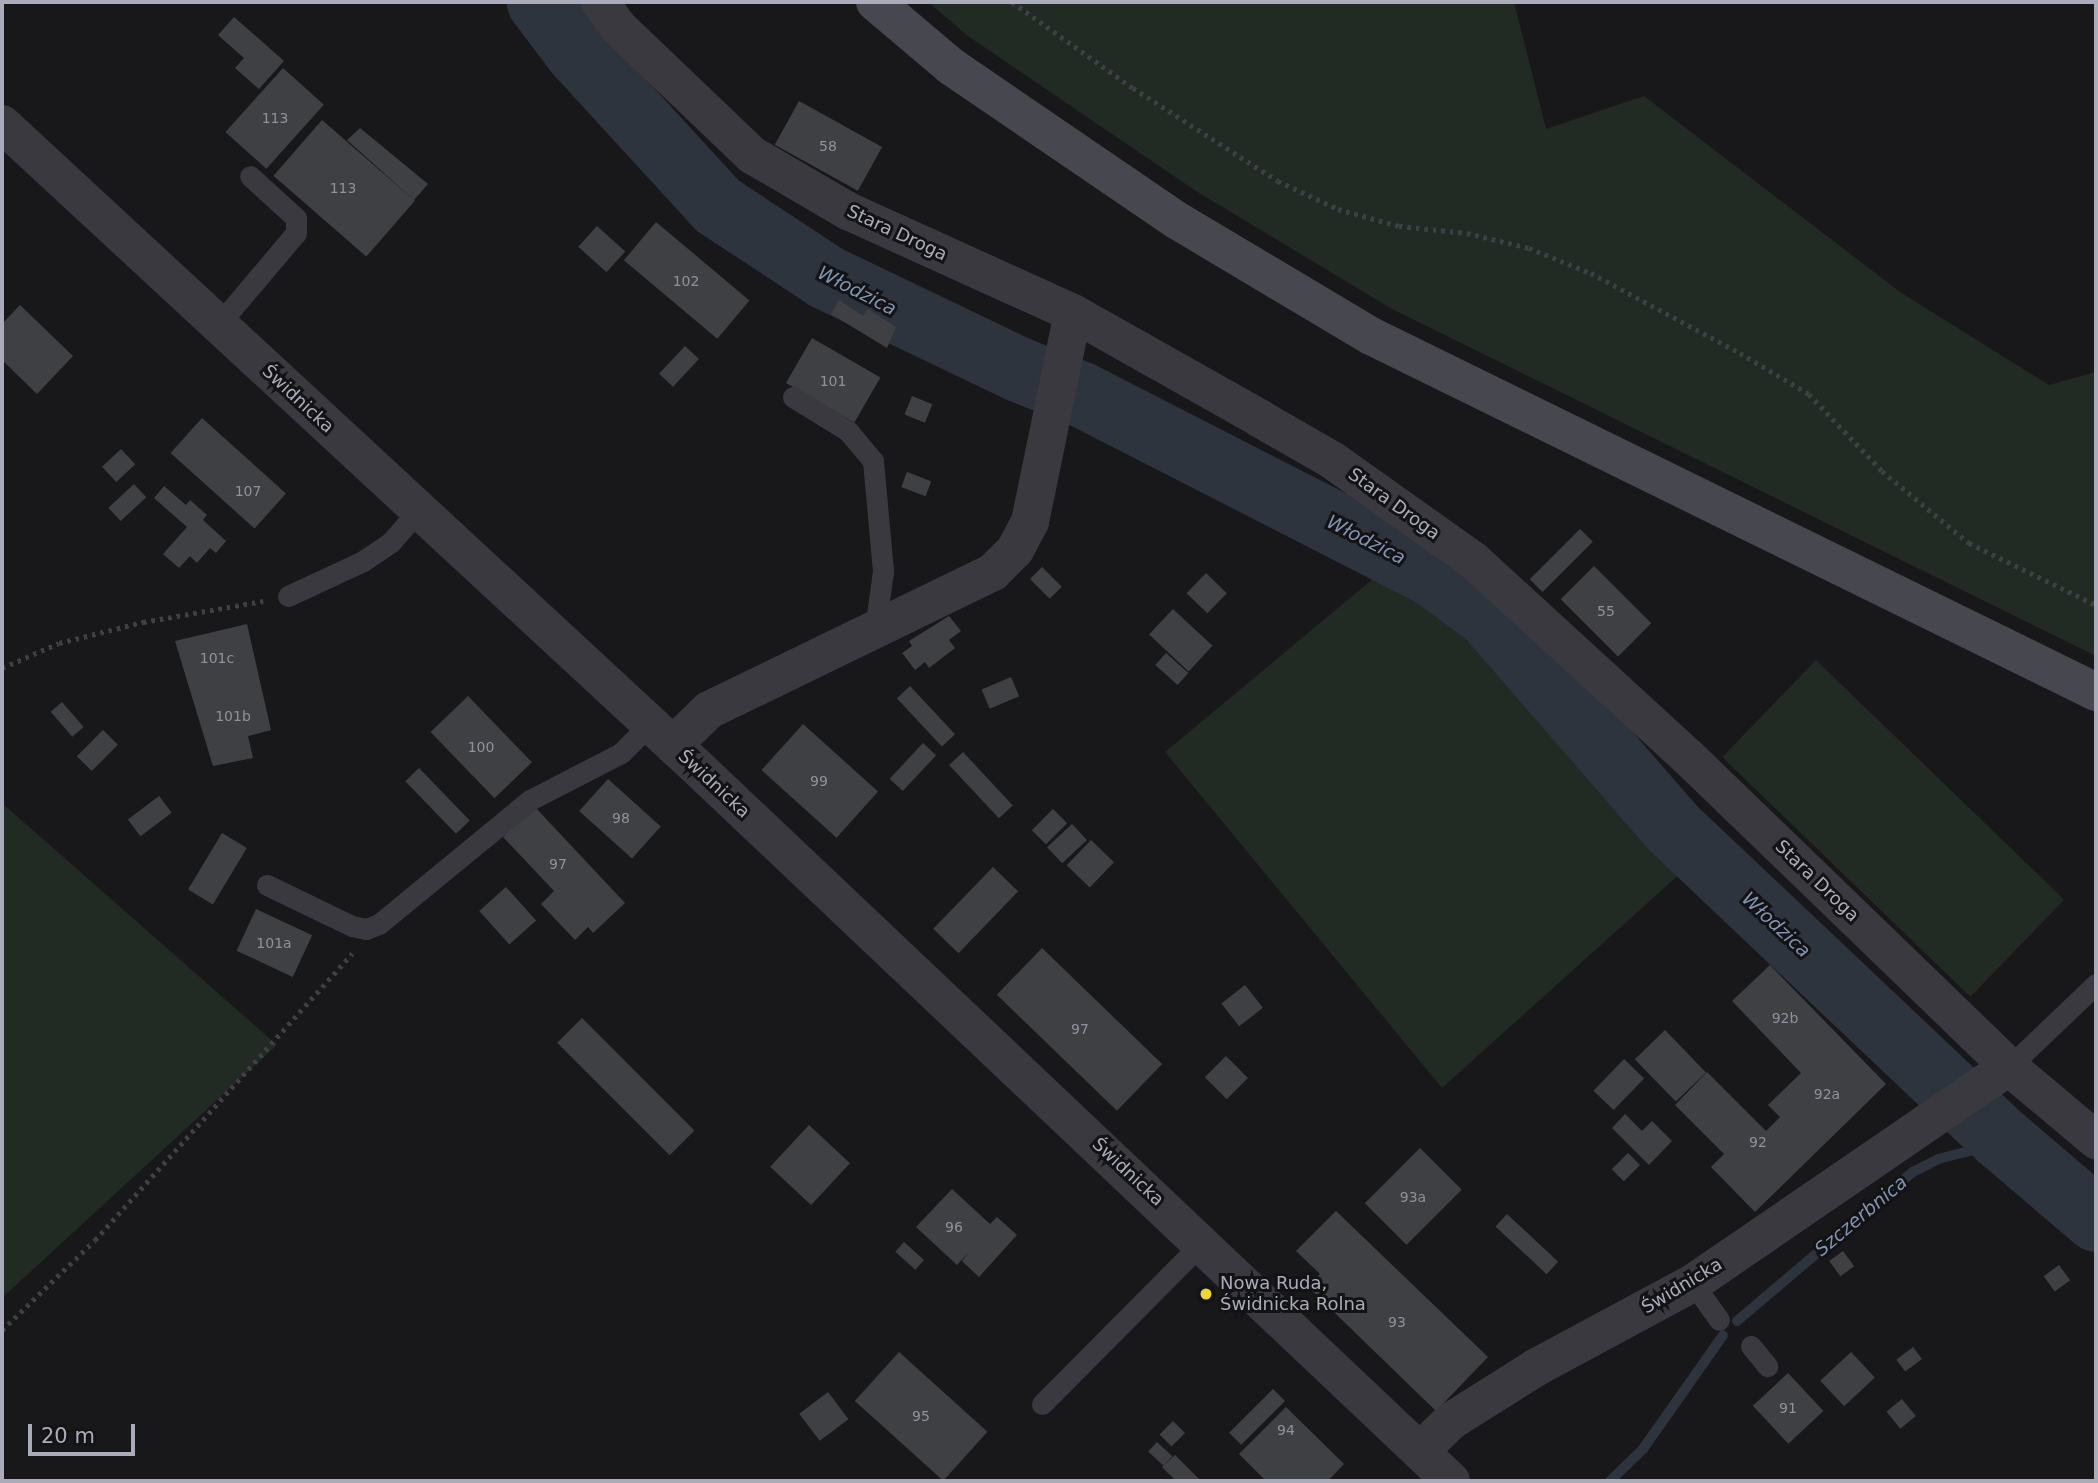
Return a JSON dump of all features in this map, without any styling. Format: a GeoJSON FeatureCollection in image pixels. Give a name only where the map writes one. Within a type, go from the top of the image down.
{"type":"FeatureCollection","features":[{"type":"Feature","properties":{"kind":"main road"},"geometry":{"type":"LineString","coordinates":[[874,2],[952,67],[1144,198],[1371,336],[2096,692]]}},
{"type":"Feature","properties":{"kind":"street","name":"Stara Droga"},"geometry":{"type":"LineString","coordinates":[[600,2],[618,27],[752,156],[848,211],[1071,323],[1332,460],[1474,561],[1688,757],[2001,1073],[2096,1140]]}},
{"type":"Feature","properties":{"kind":"street","name":"Świdnicka"},"geometry":{"type":"LineString","coordinates":[[2,124],[662,734],[1203,1242],[1451,1481]]}},
{"type":"Feature","properties":{"kind":"street"},"geometry":{"type":"LineString","coordinates":[[662,734],[993,572],[1015,550],[1030,522],[1053,423],[1071,323]]}},
{"type":"Feature","properties":{"kind":"street","name":"Świdnicka"},"geometry":{"type":"LineString","coordinates":[[1420,1451],[1451,1421],[1535,1368],[1693,1283],[1939,1112],[2001,1073]]}},
{"type":"Feature","properties":{"kind":"lane"},"geometry":{"type":"LineString","coordinates":[[219,324],[296,233],[296,218],[250,176]]}},
{"type":"Feature","properties":{"kind":"lane"},"geometry":{"type":"LineString","coordinates":[[793,397],[848,431],[873,461],[883,561],[875,630]]}},
{"type":"Feature","properties":{"kind":"lane"},"geometry":{"type":"LineString","coordinates":[[288,596],[363,561],[391,542],[418,511]]}},
{"type":"Feature","properties":{"kind":"lane"},"geometry":{"type":"LineString","coordinates":[[267,885],[352,926],[366,929],[379,924],[530,800],[662,734]]}},
{"type":"Feature","properties":{"kind":"lane"},"geometry":{"type":"LineString","coordinates":[[2001,1073],[2096,984]]}},
{"type":"Feature","properties":{"kind":"lane"},"geometry":{"type":"LineString","coordinates":[[1042,1404],[1203,1242]]}},
{"type":"Feature","properties":{"kind":"lane"},"geometry":{"type":"LineString","coordinates":[[1693,1283],[1719,1320]]}},
{"type":"Feature","properties":{"kind":"lane"},"geometry":{"type":"LineString","coordinates":[[1751,1346],[1767,1366]]}},
{"type":"Feature","properties":{"kind":"path"},"geometry":{"type":"LineString","coordinates":[[1012,2],[1133,88],[1278,181],[1338,209],[1399,226],[1466,233],[1529,248],[1591,273],[1740,353],[1809,394],[1882,471],[1969,543],[2096,605]]}},
{"type":"Feature","properties":{"kind":"path"},"geometry":{"type":"LineString","coordinates":[[2,668],[59,643],[143,622],[288,596]]}},
{"type":"Feature","properties":{"kind":"path"},"geometry":{"type":"LineString","coordinates":[[2,1330],[95,1240],[379,924]]}},
{"type":"Feature","properties":{"kind":"shaded area"},"geometry":{"type":"Polygon","coordinates":[[[928,2],[1514,2],[1546,129],[1644,96],[1900,292],[2049,385],[2096,372],[2096,656],[1392,309],[1196,191],[968,36],[928,2]]]}},
{"type":"Feature","properties":{"kind":"shaded area"},"geometry":{"type":"Polygon","coordinates":[[[1380,573],[1431,573],[1487,614],[1672,827],[1683,871],[1442,1088],[1165,752],[1380,573]]]}},
{"type":"Feature","properties":{"kind":"shaded area"},"geometry":{"type":"Polygon","coordinates":[[[1816,660],[2064,900],[1970,997],[1722,757],[1816,660]]]}},
{"type":"Feature","properties":{"kind":"shaded area"},"geometry":{"type":"Polygon","coordinates":[[[2,803],[277,1045],[2,1298],[2,803]]]}},
{"type":"Feature","properties":{"kind":"building"},"geometry":{"type":"Polygon","coordinates":[[[234,17],[284,61],[259,89],[235,68],[244,58],[218,35],[234,17]]]}},
{"type":"Feature","properties":{"kind":"building"},"geometry":{"type":"Polygon","coordinates":[[[283,68],[324,105],[266,169],[225,132],[283,68]]]}},
{"type":"Feature","properties":{"kind":"building"},"geometry":{"type":"Polygon","coordinates":[[[799,101],[882,147],[858,191],[775,145],[799,101]]]}},
{"type":"Feature","properties":{"kind":"building"},"geometry":{"type":"Polygon","coordinates":[[[322,120],[415,201],[366,257],[273,176],[322,120]]]}},
{"type":"Feature","properties":{"kind":"building"},"geometry":{"type":"Polygon","coordinates":[[[360,128],[428,184],[414,200],[347,140],[360,128]]]}},
{"type":"Feature","properties":{"kind":"building"},"geometry":{"type":"Polygon","coordinates":[[[656,222],[749,300],[717,339],[624,260],[656,222]]]}},
{"type":"Feature","properties":{"kind":"building"},"geometry":{"type":"Polygon","coordinates":[[[597,226],[625,251],[607,272],[578,247],[597,226]]]}},
{"type":"Feature","properties":{"kind":"building"},"geometry":{"type":"Polygon","coordinates":[[[839,300],[863,316],[868,309],[896,327],[887,348],[831,314],[839,300]]]}},
{"type":"Feature","properties":{"kind":"building"},"geometry":{"type":"Polygon","coordinates":[[[20,305],[73,356],[37,394],[2,360],[2,324],[20,305]]]}},
{"type":"Feature","properties":{"kind":"building"},"geometry":{"type":"Polygon","coordinates":[[[812,338],[880,378],[854,423],[786,383],[812,338]]]}},
{"type":"Feature","properties":{"kind":"building"},"geometry":{"type":"Polygon","coordinates":[[[685,346],[699,359],[673,387],[659,374],[685,346]]]}},
{"type":"Feature","properties":{"kind":"building"},"geometry":{"type":"Polygon","coordinates":[[[912,396],[932,404],[925,423],[905,415],[912,396]]]}},
{"type":"Feature","properties":{"kind":"building"},"geometry":{"type":"Polygon","coordinates":[[[202,418],[286,494],[255,529],[171,453],[202,418]]]}},
{"type":"Feature","properties":{"kind":"building"},"geometry":{"type":"Polygon","coordinates":[[[121,449],[135,464],[116,482],[102,467],[121,449]]]}},
{"type":"Feature","properties":{"kind":"building"},"geometry":{"type":"Polygon","coordinates":[[[907,472],[931,481],[926,496],[901,487],[907,472]]]}},
{"type":"Feature","properties":{"kind":"building"},"geometry":{"type":"Polygon","coordinates":[[[134,484],[146,497],[121,521],[108,508],[134,484]]]}},
{"type":"Feature","properties":{"kind":"building"},"geometry":{"type":"Polygon","coordinates":[[[164,486],[186,505],[190,500],[207,515],[203,520],[226,541],[216,553],[210,548],[197,563],[190,556],[179,568],[163,554],[187,527],[154,498],[164,486]]]}},
{"type":"Feature","properties":{"kind":"building"},"geometry":{"type":"Polygon","coordinates":[[[1580,529],[1593,542],[1543,592],[1530,579],[1580,529]]]}},
{"type":"Feature","properties":{"kind":"building"},"geometry":{"type":"Polygon","coordinates":[[[1594,566],[1651,623],[1618,657],[1561,599],[1594,566]]]}},
{"type":"Feature","properties":{"kind":"building"},"geometry":{"type":"Polygon","coordinates":[[[1042,567],[1062,587],[1050,599],[1030,579],[1042,567]]]}},
{"type":"Feature","properties":{"kind":"building"},"geometry":{"type":"Polygon","coordinates":[[[1206,573],[1227,593],[1207,613],[1187,593],[1206,573]]]}},
{"type":"Feature","properties":{"kind":"building"},"geometry":{"type":"Polygon","coordinates":[[[1173,609],[1212,646],[1189,671],[1149,635],[1173,609]]]}},
{"type":"Feature","properties":{"kind":"building"},"geometry":{"type":"Polygon","coordinates":[[[949,616],[961,631],[949,640],[955,648],[929,668],[925,662],[915,670],[902,653],[912,646],[909,641],[949,616]]]}},
{"type":"Feature","properties":{"kind":"building"},"geometry":{"type":"Polygon","coordinates":[[[247,624],[271,730],[248,736],[253,758],[213,766],[175,641],[247,624]]]}},
{"type":"Feature","properties":{"kind":"building"},"geometry":{"type":"Polygon","coordinates":[[[1166,653],[1188,673],[1178,685],[1155,665],[1166,653]]]}},
{"type":"Feature","properties":{"kind":"building"},"geometry":{"type":"Polygon","coordinates":[[[1011,677],[1019,696],[990,709],[982,690],[1011,677]]]}},
{"type":"Feature","properties":{"kind":"building"},"geometry":{"type":"Polygon","coordinates":[[[910,686],[955,734],[942,747],[897,698],[910,686]]]}},
{"type":"Feature","properties":{"kind":"building"},"geometry":{"type":"Polygon","coordinates":[[[468,696],[532,762],[495,798],[431,732],[468,696]]]}},
{"type":"Feature","properties":{"kind":"building"},"geometry":{"type":"Polygon","coordinates":[[[62,702],[84,727],[72,737],[51,712],[62,702]]]}},
{"type":"Feature","properties":{"kind":"building"},"geometry":{"type":"Polygon","coordinates":[[[803,724],[878,792],[837,838],[762,770],[803,724]]]}},
{"type":"Feature","properties":{"kind":"building"},"geometry":{"type":"Polygon","coordinates":[[[103,730],[118,745],[92,771],[77,756],[103,730]]]}},
{"type":"Feature","properties":{"kind":"building"},"geometry":{"type":"Polygon","coordinates":[[[923,743],[936,755],[903,791],[890,779],[923,743]]]}},
{"type":"Feature","properties":{"kind":"building"},"geometry":{"type":"Polygon","coordinates":[[[963,752],[1013,805],[999,818],[949,765],[963,752]]]}},
{"type":"Feature","properties":{"kind":"building"},"geometry":{"type":"Polygon","coordinates":[[[419,768],[470,821],[456,834],[405,781],[419,768]]]}},
{"type":"Feature","properties":{"kind":"building"},"geometry":{"type":"Polygon","coordinates":[[[608,779],[661,827],[632,858],[579,811],[608,779]]]}},
{"type":"Feature","properties":{"kind":"building"},"geometry":{"type":"Polygon","coordinates":[[[159,796],[172,813],[140,836],[128,819],[159,796]]]}},
{"type":"Feature","properties":{"kind":"building"},"geometry":{"type":"Polygon","coordinates":[[[535,807],[625,903],[593,933],[588,927],[575,940],[541,904],[554,891],[503,837],[535,807]]]}},
{"type":"Feature","properties":{"kind":"building"},"geometry":{"type":"Polygon","coordinates":[[[1053,809],[1067,823],[1046,844],[1032,830],[1053,809]]]}},
{"type":"Feature","properties":{"kind":"building"},"geometry":{"type":"Polygon","coordinates":[[[1072,824],[1087,840],[1062,863],[1047,847],[1072,824]]]}},
{"type":"Feature","properties":{"kind":"building"},"geometry":{"type":"Polygon","coordinates":[[[222,833],[247,848],[213,905],[188,890],[222,833]]]}},
{"type":"Feature","properties":{"kind":"building"},"geometry":{"type":"Polygon","coordinates":[[[1091,840],[1114,862],[1090,887],[1067,865],[1091,840]]]}},
{"type":"Feature","properties":{"kind":"building"},"geometry":{"type":"Polygon","coordinates":[[[993,867],[1018,891],[958,953],[933,929],[993,867]]]}},
{"type":"Feature","properties":{"kind":"building"},"geometry":{"type":"Polygon","coordinates":[[[506,887],[536,920],[509,945],[479,911],[506,887]]]}},
{"type":"Feature","properties":{"kind":"building"},"geometry":{"type":"Polygon","coordinates":[[[256,909],[312,935],[293,977],[237,951],[256,909]]]}},
{"type":"Feature","properties":{"kind":"building"},"geometry":{"type":"Polygon","coordinates":[[[1042,948],[1162,1064],[1117,1111],[997,995],[1042,948]]]}},
{"type":"Feature","properties":{"kind":"building"},"geometry":{"type":"Polygon","coordinates":[[[1770,965],[1886,1084],[1755,1212],[1711,1167],[1724,1154],[1675,1105],[1707,1072],[1766,1131],[1780,1117],[1768,1105],[1801,1073],[1732,1001],[1770,965]]]}},
{"type":"Feature","properties":{"kind":"building"},"geometry":{"type":"Polygon","coordinates":[[[1245,985],[1263,1008],[1239,1026],[1221,1003],[1245,985]]]}},
{"type":"Feature","properties":{"kind":"building"},"geometry":{"type":"Polygon","coordinates":[[[582,1018],[694,1130],[670,1155],[557,1043],[582,1018]]]}},
{"type":"Feature","properties":{"kind":"building"},"geometry":{"type":"Polygon","coordinates":[[[1665,1030],[1706,1072],[1676,1102],[1635,1059],[1665,1030]]]}},
{"type":"Feature","properties":{"kind":"building"},"geometry":{"type":"Polygon","coordinates":[[[1226,1056],[1248,1078],[1227,1099],[1205,1077],[1226,1056]]]}},
{"type":"Feature","properties":{"kind":"building"},"geometry":{"type":"Polygon","coordinates":[[[1624,1059],[1644,1078],[1614,1110],[1593,1091],[1624,1059]]]}},
{"type":"Feature","properties":{"kind":"building"},"geometry":{"type":"Polygon","coordinates":[[[1625,1114],[1642,1131],[1652,1121],[1672,1141],[1649,1165],[1612,1128],[1625,1114]]]}},
{"type":"Feature","properties":{"kind":"building"},"geometry":{"type":"Polygon","coordinates":[[[809,1125],[850,1163],[811,1205],[770,1167],[809,1125]]]}},
{"type":"Feature","properties":{"kind":"building"},"geometry":{"type":"Polygon","coordinates":[[[1420,1148],[1462,1190],[1407,1245],[1365,1203],[1420,1148]]]}},
{"type":"Feature","properties":{"kind":"building"},"geometry":{"type":"Polygon","coordinates":[[[1628,1153],[1640,1165],[1624,1181],[1612,1169],[1628,1153]]]}},
{"type":"Feature","properties":{"kind":"building"},"geometry":{"type":"Polygon","coordinates":[[[952,1189],[990,1224],[997,1217],[1017,1235],[979,1277],[962,1261],[969,1252],[957,1265],[916,1227],[952,1189]]]}},
{"type":"Feature","properties":{"kind":"building"},"geometry":{"type":"Polygon","coordinates":[[[1336,1211],[1488,1357],[1436,1411],[1307,1286],[1320,1274],[1296,1251],[1336,1211]]]}},
{"type":"Feature","properties":{"kind":"building"},"geometry":{"type":"Polygon","coordinates":[[[1507,1214],[1558,1262],[1547,1274],[1495,1226],[1507,1214]]]}},
{"type":"Feature","properties":{"kind":"building"},"geometry":{"type":"Polygon","coordinates":[[[904,1242],[924,1260],[915,1270],[895,1252],[904,1242]]]}},
{"type":"Feature","properties":{"kind":"building"},"geometry":{"type":"Polygon","coordinates":[[[1843,1251],[1854,1266],[1840,1276],[1829,1261],[1843,1251]]]}},
{"type":"Feature","properties":{"kind":"building"},"geometry":{"type":"Polygon","coordinates":[[[2059,1265],[2070,1280],[2055,1292],[2044,1276],[2059,1265]]]}},
{"type":"Feature","properties":{"kind":"building"},"geometry":{"type":"Polygon","coordinates":[[[1913,1347],[1922,1359],[1905,1372],[1896,1360],[1913,1347]]]}},
{"type":"Feature","properties":{"kind":"building"},"geometry":{"type":"Polygon","coordinates":[[[899,1352],[987,1432],[943,1481],[855,1401],[899,1352]]]}},
{"type":"Feature","properties":{"kind":"building"},"geometry":{"type":"Polygon","coordinates":[[[1851,1352],[1875,1378],[1844,1406],[1820,1381],[1851,1352]]]}},
{"type":"Feature","properties":{"kind":"building"},"geometry":{"type":"Polygon","coordinates":[[[1788,1373],[1823,1411],[1788,1444],[1753,1406],[1788,1373]]]}},
{"type":"Feature","properties":{"kind":"building"},"geometry":{"type":"Polygon","coordinates":[[[1273,1389],[1285,1401],[1241,1445],[1229,1433],[1273,1389]]]}},
{"type":"Feature","properties":{"kind":"building"},"geometry":{"type":"Polygon","coordinates":[[[828,1392],[848,1419],[820,1441],[799,1414],[828,1392]]]}},
{"type":"Feature","properties":{"kind":"building"},"geometry":{"type":"Polygon","coordinates":[[[1902,1399],[1916,1416],[1900,1429],[1886,1412],[1902,1399]]]}},
{"type":"Feature","properties":{"kind":"building"},"geometry":{"type":"Polygon","coordinates":[[[1286,1407],[1344,1464],[1328,1481],[1266,1481],[1239,1454],[1286,1407]]]}},
{"type":"Feature","properties":{"kind":"building"},"geometry":{"type":"Polygon","coordinates":[[[1173,1421],[1185,1433],[1172,1446],[1160,1434],[1173,1421]]]}},
{"type":"Feature","properties":{"kind":"building"},"geometry":{"type":"Polygon","coordinates":[[[1157,1442],[1172,1456],[1163,1466],[1148,1452],[1157,1442]]]}},
{"type":"Feature","properties":{"kind":"building"},"geometry":{"type":"Polygon","coordinates":[[[1175,1455],[1201,1481],[1176,1481],[1162,1467],[1175,1455]]]}},
{"type":"Feature","properties":{"kind":"waterway","name":"Włodzica"},"geometry":{"type":"LineString","coordinates":[[539,2],[576,51],[717,205],[826,277],[1018,369],[1081,394],[1431,573],[1487,614],[1672,827],[2000,1137],[2096,1219]]}},
{"type":"Feature","properties":{"kind":"waterway","name":"Szczerbnica"},"geometry":{"type":"LineString","coordinates":[[1737,1321],[1913,1172],[1938,1159],[1989,1146],[2000,1137]]}},
{"type":"Feature","properties":{"kind":"waterway","name":"Szczerbnica"},"geometry":{"type":"LineString","coordinates":[[1610,1481],[1643,1449],[1723,1335]]}},
{"type":"Feature","properties":{"kind":"place","name":"Nowa Ruda, Świdnicka Rolna"},"geometry":{"type":"Point","coordinates":[1206,1294]}}]}
